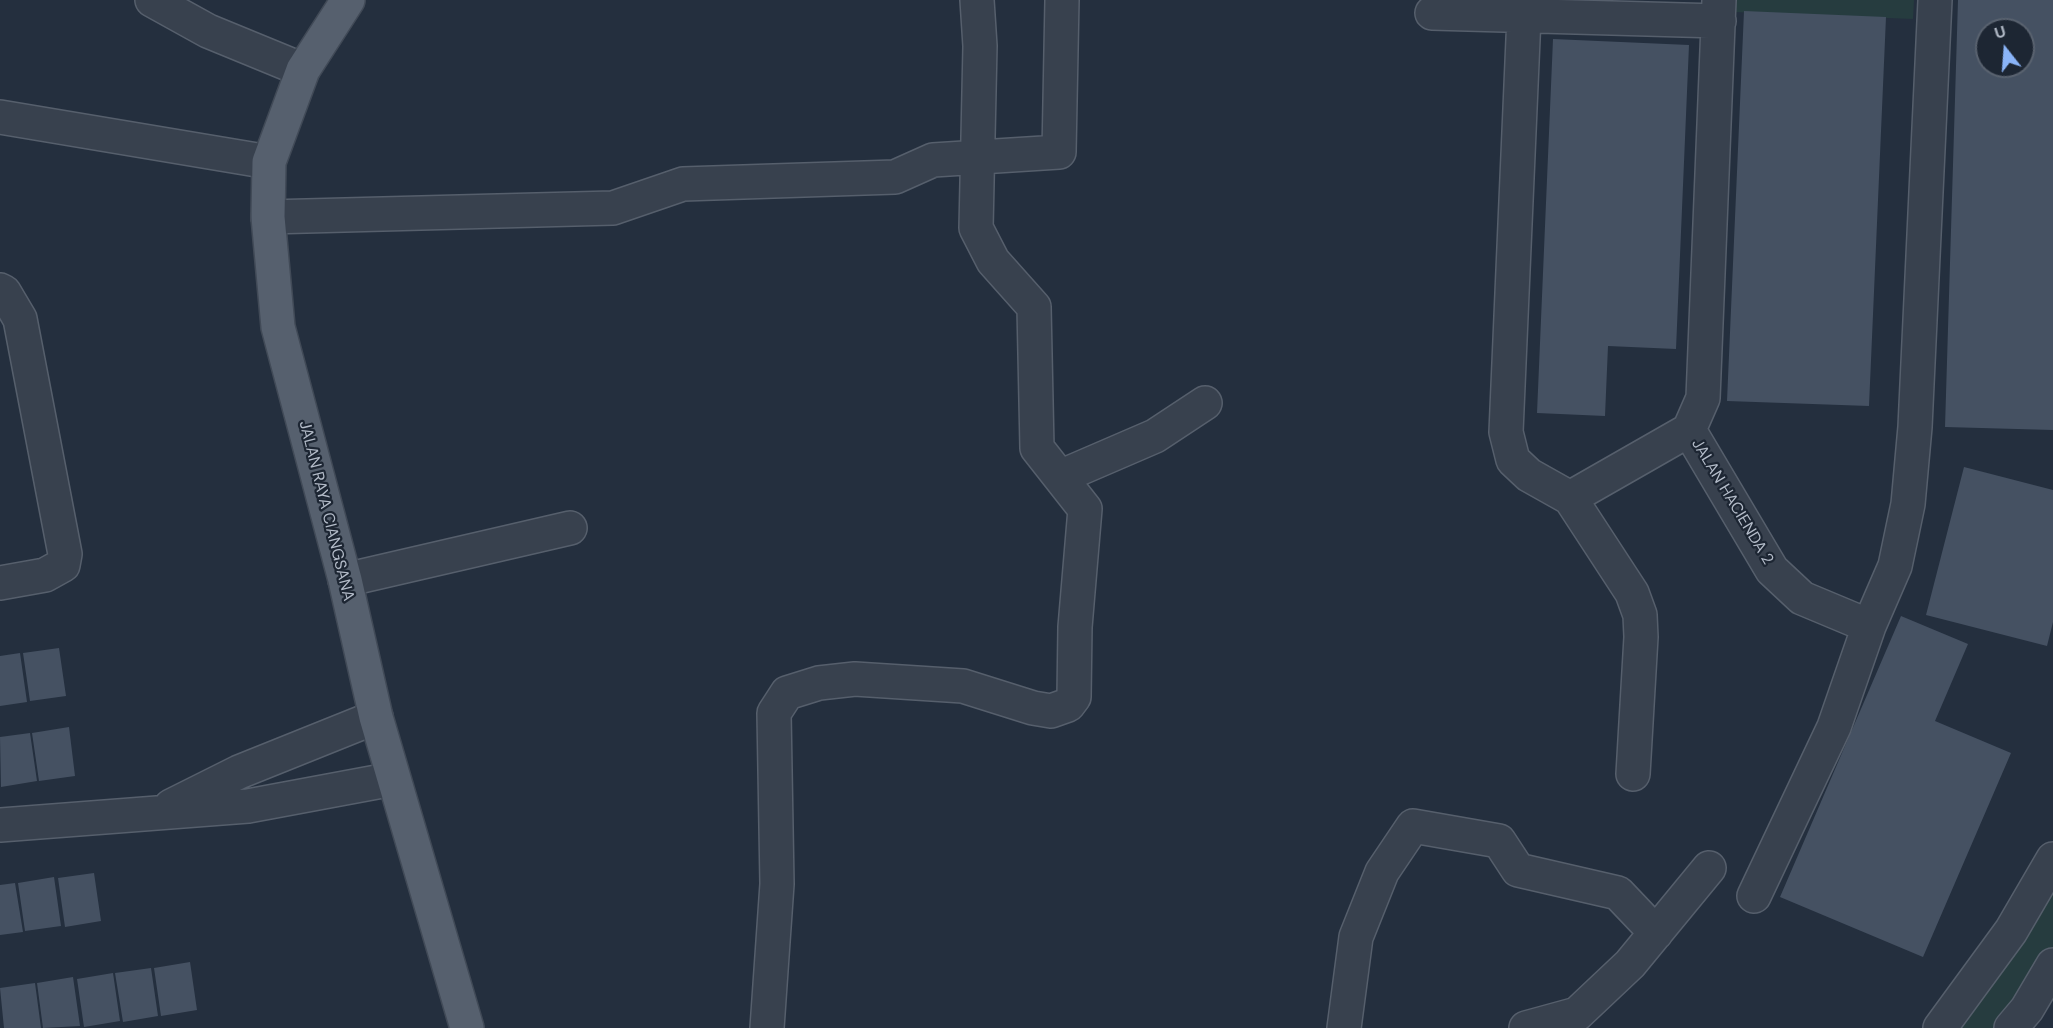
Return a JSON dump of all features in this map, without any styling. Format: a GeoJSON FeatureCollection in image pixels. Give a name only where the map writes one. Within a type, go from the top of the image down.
{"type":"FeatureCollection","features":[{"type":"Feature","properties":{"kind":"main road","name":"JALAN RAYA CIANGSANA"},"geometry":{"type":"LineString","coordinates":[[348,0],[303,70],[269,162],[268,217],[278,327],[345,580],[376,717],[467,1028]]}},
{"type":"Feature","properties":{"kind":"street"},"geometry":{"type":"LineString","coordinates":[[153,0],[208,31],[303,70]]}},
{"type":"Feature","properties":{"kind":"street"},"geometry":{"type":"LineString","coordinates":[[767,1028],[777,884],[774,713],[787,693],[808,686],[855,679],[963,686],[1033,708],[1051,711],[1068,705],[1074,697],[1075,627],[1085,509],[1037,447],[1034,307],[993,261],[976,228],[980,46],[977,0]]}},
{"type":"Feature","properties":{"kind":"street"},"geometry":{"type":"LineString","coordinates":[[268,217],[613,208],[682,184],[895,177],[933,160],[1059,152],[1062,0]]}},
{"type":"Feature","properties":{"kind":"street"},"geometry":{"type":"LineString","coordinates":[[1754,896],[1834,727],[1869,626],[1895,566],[1908,504],[1915,427],[1935,0]]}},
{"type":"Feature","properties":{"kind":"street"},"geometry":{"type":"LineString","coordinates":[[1432,13],[1524,16],[1719,11],[1703,398],[1689,430],[1570,498]]}},
{"type":"Feature","properties":{"kind":"street"},"geometry":{"type":"LineString","coordinates":[[1524,16],[1506,432],[1513,460],[1529,475],[1570,498],[1632,593],[1640,615],[1641,637],[1633,774]]}},
{"type":"Feature","properties":{"kind":"street"},"geometry":{"type":"LineString","coordinates":[[0,117],[269,162]]}},
{"type":"Feature","properties":{"kind":"street"},"geometry":{"type":"LineString","coordinates":[[0,290],[4,292],[20,319],[65,554],[63,565],[45,575],[0,583]]}},
{"type":"Feature","properties":{"kind":"street"},"geometry":{"type":"LineString","coordinates":[[1060,477],[1155,436],[1205,403]]}},
{"type":"Feature","properties":{"kind":"street","name":"JALAN HACIENDA 2"},"geometry":{"type":"LineString","coordinates":[[1689,430],[1772,570],[1802,598],[1869,626]]}},
{"type":"Feature","properties":{"kind":"street"},"geometry":{"type":"LineString","coordinates":[[345,580],[570,528]]}},
{"type":"Feature","properties":{"kind":"street"},"geometry":{"type":"LineString","coordinates":[[159,813],[239,772],[376,717]]}},
{"type":"Feature","properties":{"kind":"street"},"geometry":{"type":"LineString","coordinates":[[0,825],[248,806],[393,779]]}},
{"type":"Feature","properties":{"kind":"street"},"geometry":{"type":"LineString","coordinates":[[1344,1028],[1356,937],[1382,872],[1413,826],[1499,841],[1518,870],[1618,893],[1656,933]]}},
{"type":"Feature","properties":{"kind":"street"},"geometry":{"type":"LineString","coordinates":[[1940,1028],[2011,931],[2053,859]]}},
{"type":"Feature","properties":{"kind":"street"},"geometry":{"type":"LineString","coordinates":[[1526,1028],[1577,1014],[1630,964],[1709,868]]}},
{"type":"Feature","properties":{"kind":"street"},"geometry":{"type":"LineString","coordinates":[[2012,1028],[2027,1009],[2053,965]]}},
{"type":"Feature","properties":{"kind":"green space"},"geometry":{"type":"Polygon","coordinates":[[[1734,0],[1914,0],[1913,19],[1734,12],[1734,0]]]}},
{"type":"Feature","properties":{"kind":"green space"},"geometry":{"type":"Polygon","coordinates":[[[2053,859],[2053,961],[2010,1028],[1940,1028],[2053,859]]]}},
{"type":"Feature","properties":{"kind":"building"},"geometry":{"type":"Polygon","coordinates":[[[1958,0],[2053,0],[2053,430],[1945,427],[1958,0]]]}},
{"type":"Feature","properties":{"kind":"building"},"geometry":{"type":"Polygon","coordinates":[[[1744,11],[1886,17],[1869,406],[1727,401],[1744,11]]]}},
{"type":"Feature","properties":{"kind":"building"},"geometry":{"type":"Polygon","coordinates":[[[1553,39],[1689,45],[1676,349],[1608,346],[1605,416],[1537,413],[1553,39]]]}},
{"type":"Feature","properties":{"kind":"building"},"geometry":{"type":"Polygon","coordinates":[[[1964,467],[2053,490],[2053,622],[2047,646],[1926,615],[1964,467]]]}},
{"type":"Feature","properties":{"kind":"building"},"geometry":{"type":"Polygon","coordinates":[[[1901,616],[1968,644],[1935,721],[2011,753],[1923,957],[1780,897],[1901,616]]]}},
{"type":"Feature","properties":{"kind":"building"},"geometry":{"type":"Polygon","coordinates":[[[59,648],[66,696],[30,701],[23,653],[59,648]]]}},
{"type":"Feature","properties":{"kind":"building"},"geometry":{"type":"Polygon","coordinates":[[[20,653],[27,702],[0,706],[0,656],[20,653]]]}},
{"type":"Feature","properties":{"kind":"building"},"geometry":{"type":"Polygon","coordinates":[[[69,727],[75,776],[39,781],[32,733],[69,727]]]}},
{"type":"Feature","properties":{"kind":"building"},"geometry":{"type":"Polygon","coordinates":[[[30,733],[37,781],[1,787],[0,737],[30,733]]]}},
{"type":"Feature","properties":{"kind":"building"},"geometry":{"type":"Polygon","coordinates":[[[94,873],[101,921],[65,927],[58,878],[94,873]]]}},
{"type":"Feature","properties":{"kind":"building"},"geometry":{"type":"Polygon","coordinates":[[[54,877],[61,926],[25,931],[18,883],[54,877]]]}},
{"type":"Feature","properties":{"kind":"building"},"geometry":{"type":"Polygon","coordinates":[[[15,883],[23,932],[0,935],[0,885],[15,883]]]}},
{"type":"Feature","properties":{"kind":"building"},"geometry":{"type":"Polygon","coordinates":[[[190,962],[197,1010],[161,1016],[154,968],[190,962]]]}},
{"type":"Feature","properties":{"kind":"building"},"geometry":{"type":"Polygon","coordinates":[[[151,968],[158,1016],[123,1022],[115,973],[151,968]]]}},
{"type":"Feature","properties":{"kind":"building"},"geometry":{"type":"Polygon","coordinates":[[[113,973],[120,1021],[84,1027],[77,979],[113,973]]]}},
{"type":"Feature","properties":{"kind":"building"},"geometry":{"type":"Polygon","coordinates":[[[73,977],[80,1026],[43,1028],[37,983],[73,977]]]}},
{"type":"Feature","properties":{"kind":"building"},"geometry":{"type":"Polygon","coordinates":[[[35,983],[41,1028],[4,1028],[0,988],[35,983]]]}}]}
